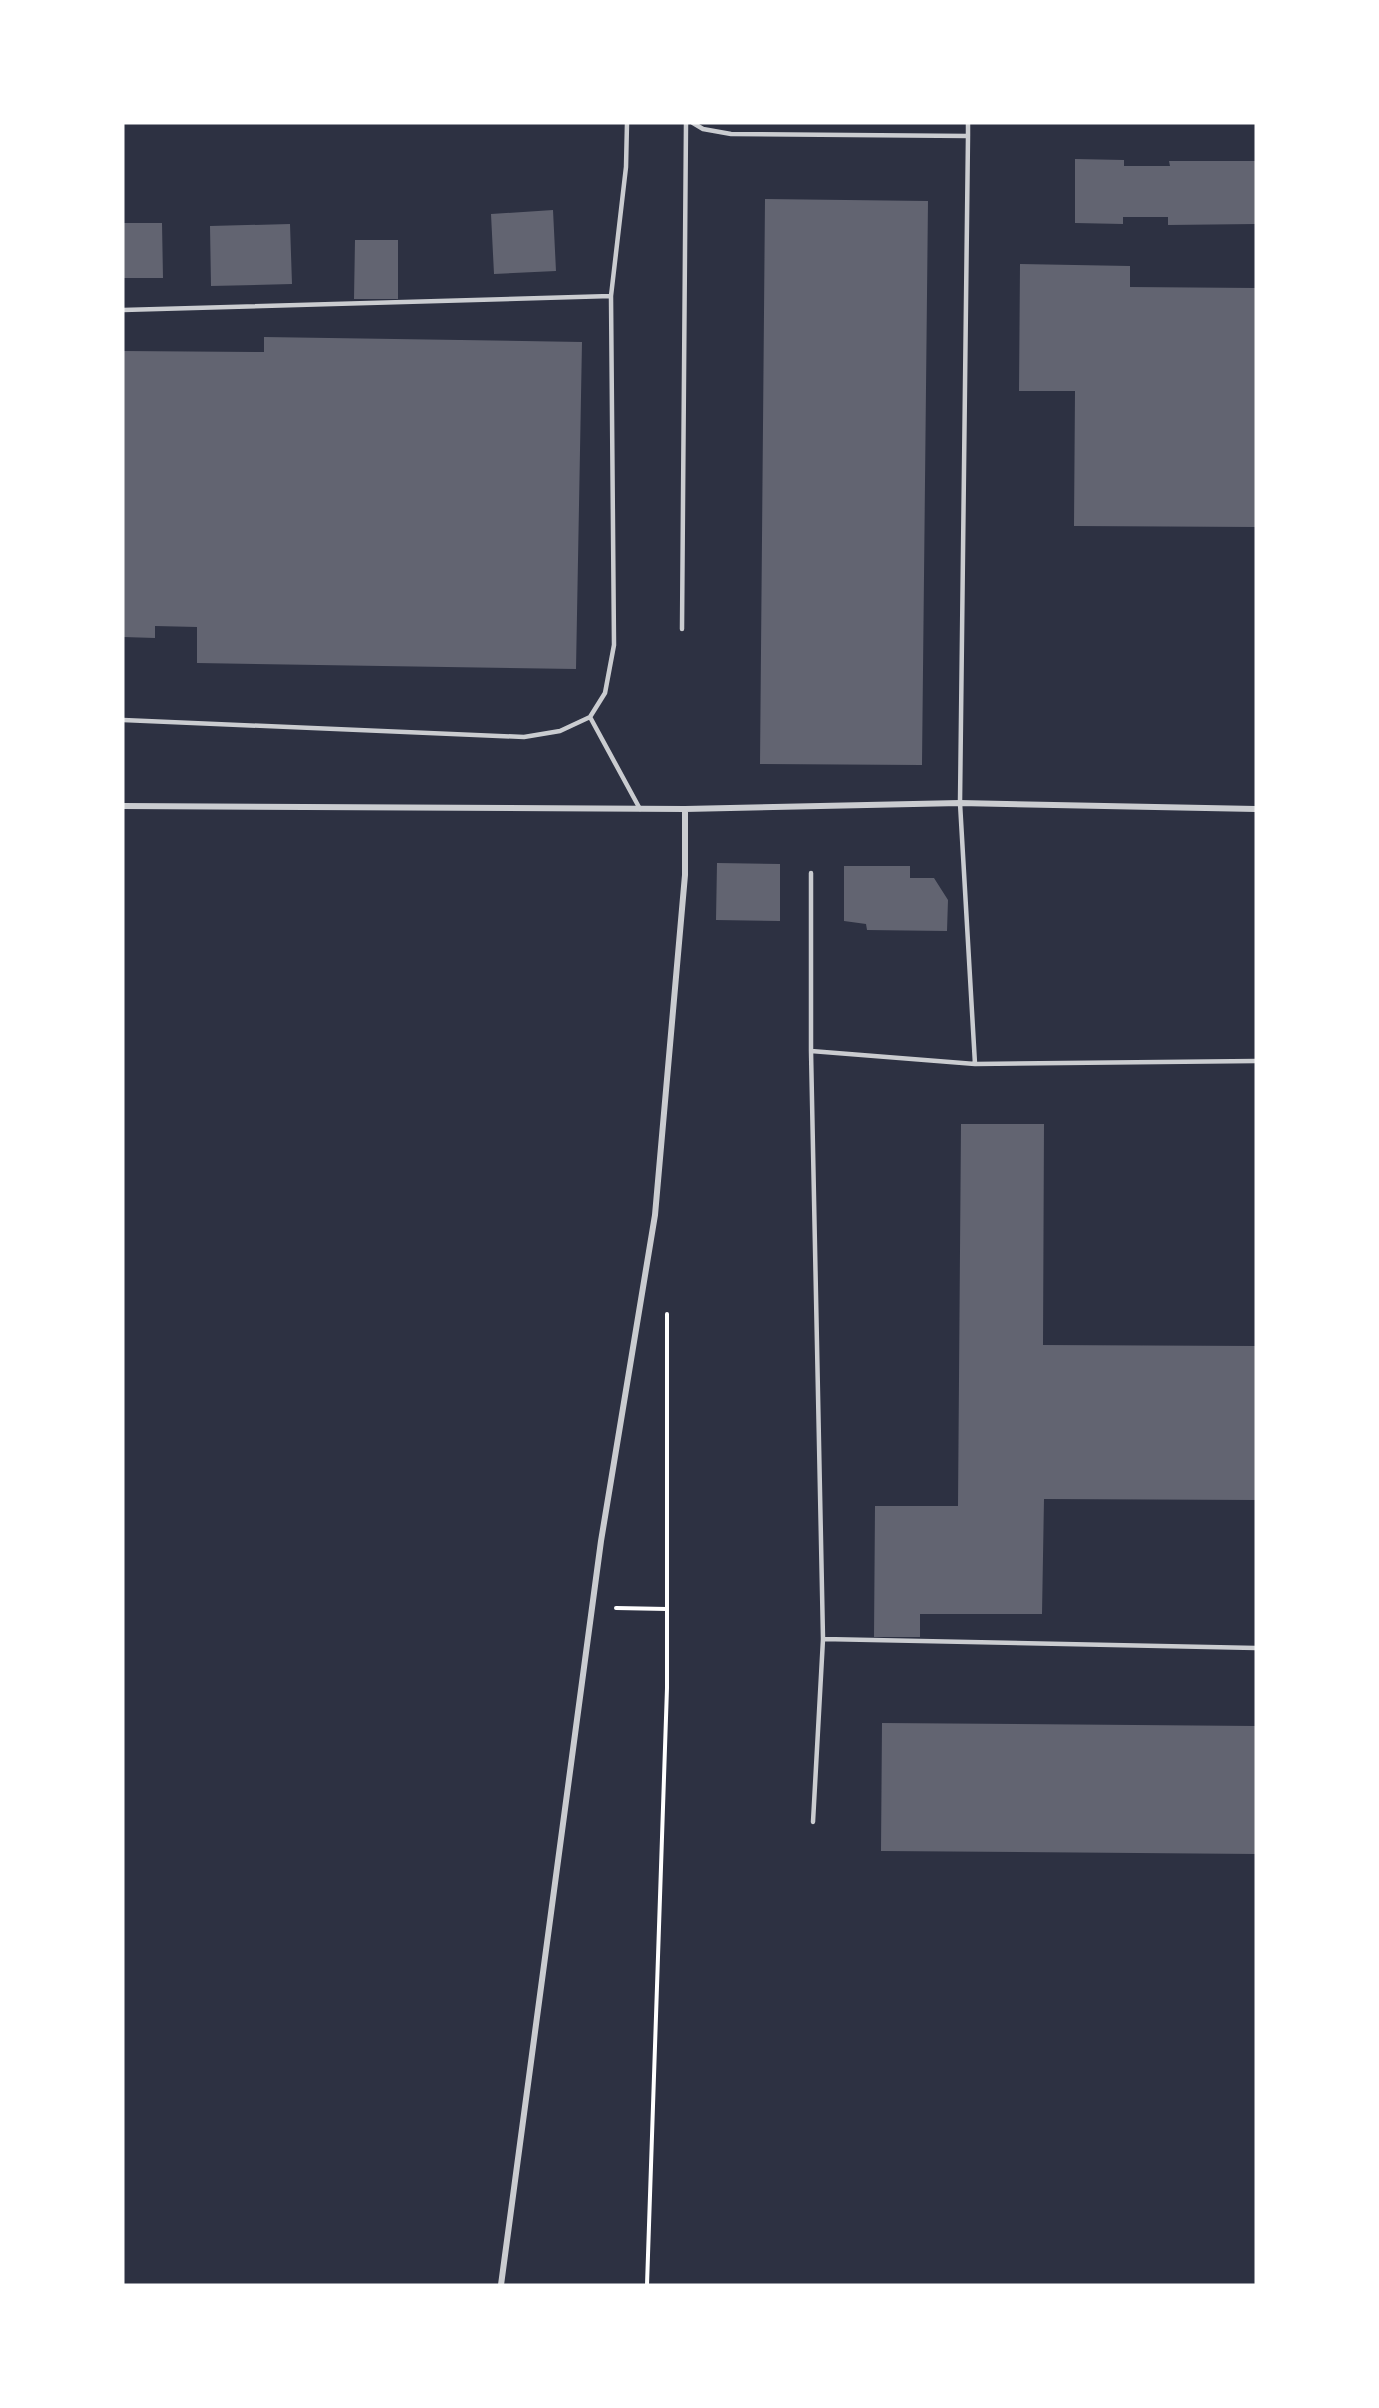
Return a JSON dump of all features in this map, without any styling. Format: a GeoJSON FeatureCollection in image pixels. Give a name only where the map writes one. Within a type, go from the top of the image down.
{"type":"FeatureCollection","features":[{"type":"Feature","properties":{"kind":"street"},"geometry":{"type":"LineString","coordinates":[[123,806],[685,809],[960,803],[1256,809]]}},
{"type":"Feature","properties":{"kind":"street"},"geometry":{"type":"LineString","coordinates":[[501,2285],[592,1607],[655,1215],[685,875],[685,809]]}},
{"type":"Feature","properties":{"kind":"lane"},"geometry":{"type":"LineString","coordinates":[[123,720],[524,737],[560,731],[590,717],[605,693],[614,645],[611,296],[626,167],[627,123]]}},
{"type":"Feature","properties":{"kind":"lane"},"geometry":{"type":"LineString","coordinates":[[682,629],[686,123]]}},
{"type":"Feature","properties":{"kind":"lane"},"geometry":{"type":"LineString","coordinates":[[693,123],[703,129],[731,134],[968,136]]}},
{"type":"Feature","properties":{"kind":"lane"},"geometry":{"type":"LineString","coordinates":[[968,123],[960,803],[975,1064]]}},
{"type":"Feature","properties":{"kind":"lane"},"geometry":{"type":"LineString","coordinates":[[123,310],[611,296]]}},
{"type":"Feature","properties":{"kind":"lane"},"geometry":{"type":"LineString","coordinates":[[590,717],[640,809]]}},
{"type":"Feature","properties":{"kind":"lane"},"geometry":{"type":"LineString","coordinates":[[811,873],[811,1051],[823,1639],[813,1821]]}},
{"type":"Feature","properties":{"kind":"lane"},"geometry":{"type":"LineString","coordinates":[[811,1051],[975,1064],[1256,1061]]}},
{"type":"Feature","properties":{"kind":"lane"},"geometry":{"type":"LineString","coordinates":[[823,1639],[1256,1648]]}},
{"type":"Feature","properties":{"kind":"path"},"geometry":{"type":"LineString","coordinates":[[647,2285],[667,1688],[667,1303]]}},
{"type":"Feature","properties":{"kind":"path"},"geometry":{"type":"LineString","coordinates":[[592,1607],[666,1609]]}},
{"type":"Feature","properties":{"kind":"building"},"geometry":{"type":"Polygon","coordinates":[[[1075,159],[1124,160],[1124,166],[1170,166],[1169,161],[1256,161],[1256,224],[1168,225],[1168,217],[1123,217],[1123,224],[1075,223],[1075,159]]]}},
{"type":"Feature","properties":{"kind":"building"},"geometry":{"type":"Polygon","coordinates":[[[765,199],[928,201],[922,765],[760,764],[765,199]]]}},
{"type":"Feature","properties":{"kind":"building"},"geometry":{"type":"Polygon","coordinates":[[[553,210],[556,271],[494,274],[491,214],[553,210]]]}},
{"type":"Feature","properties":{"kind":"building"},"geometry":{"type":"Polygon","coordinates":[[[123,223],[162,223],[163,278],[123,278],[123,223]]]}},
{"type":"Feature","properties":{"kind":"building"},"geometry":{"type":"Polygon","coordinates":[[[290,224],[292,284],[211,286],[210,226],[290,224]]]}},
{"type":"Feature","properties":{"kind":"building"},"geometry":{"type":"Polygon","coordinates":[[[355,240],[398,240],[398,299],[354,299],[355,240]]]}},
{"type":"Feature","properties":{"kind":"building"},"geometry":{"type":"Polygon","coordinates":[[[1020,264],[1130,266],[1130,287],[1256,288],[1256,527],[1074,526],[1075,391],[1019,391],[1020,264]]]}},
{"type":"Feature","properties":{"kind":"building"},"geometry":{"type":"Polygon","coordinates":[[[264,337],[582,342],[576,669],[197,663],[197,627],[155,626],[155,638],[123,637],[123,351],[264,352],[264,337]]]}},
{"type":"Feature","properties":{"kind":"building"},"geometry":{"type":"Polygon","coordinates":[[[717,863],[780,864],[780,921],[716,920],[717,863]]]}},
{"type":"Feature","properties":{"kind":"building"},"geometry":{"type":"Polygon","coordinates":[[[844,866],[910,866],[910,878],[934,878],[948,900],[947,931],[867,930],[866,924],[844,921],[844,866]]]}},
{"type":"Feature","properties":{"kind":"building"},"geometry":{"type":"Polygon","coordinates":[[[961,1124],[1044,1124],[1043,1345],[1256,1346],[1256,1500],[1044,1499],[1042,1614],[920,1614],[920,1637],[874,1637],[875,1506],[958,1506],[961,1124]]]}},
{"type":"Feature","properties":{"kind":"building"},"geometry":{"type":"Polygon","coordinates":[[[882,1723],[1256,1726],[1256,1854],[881,1851],[882,1723]]]}}]}
